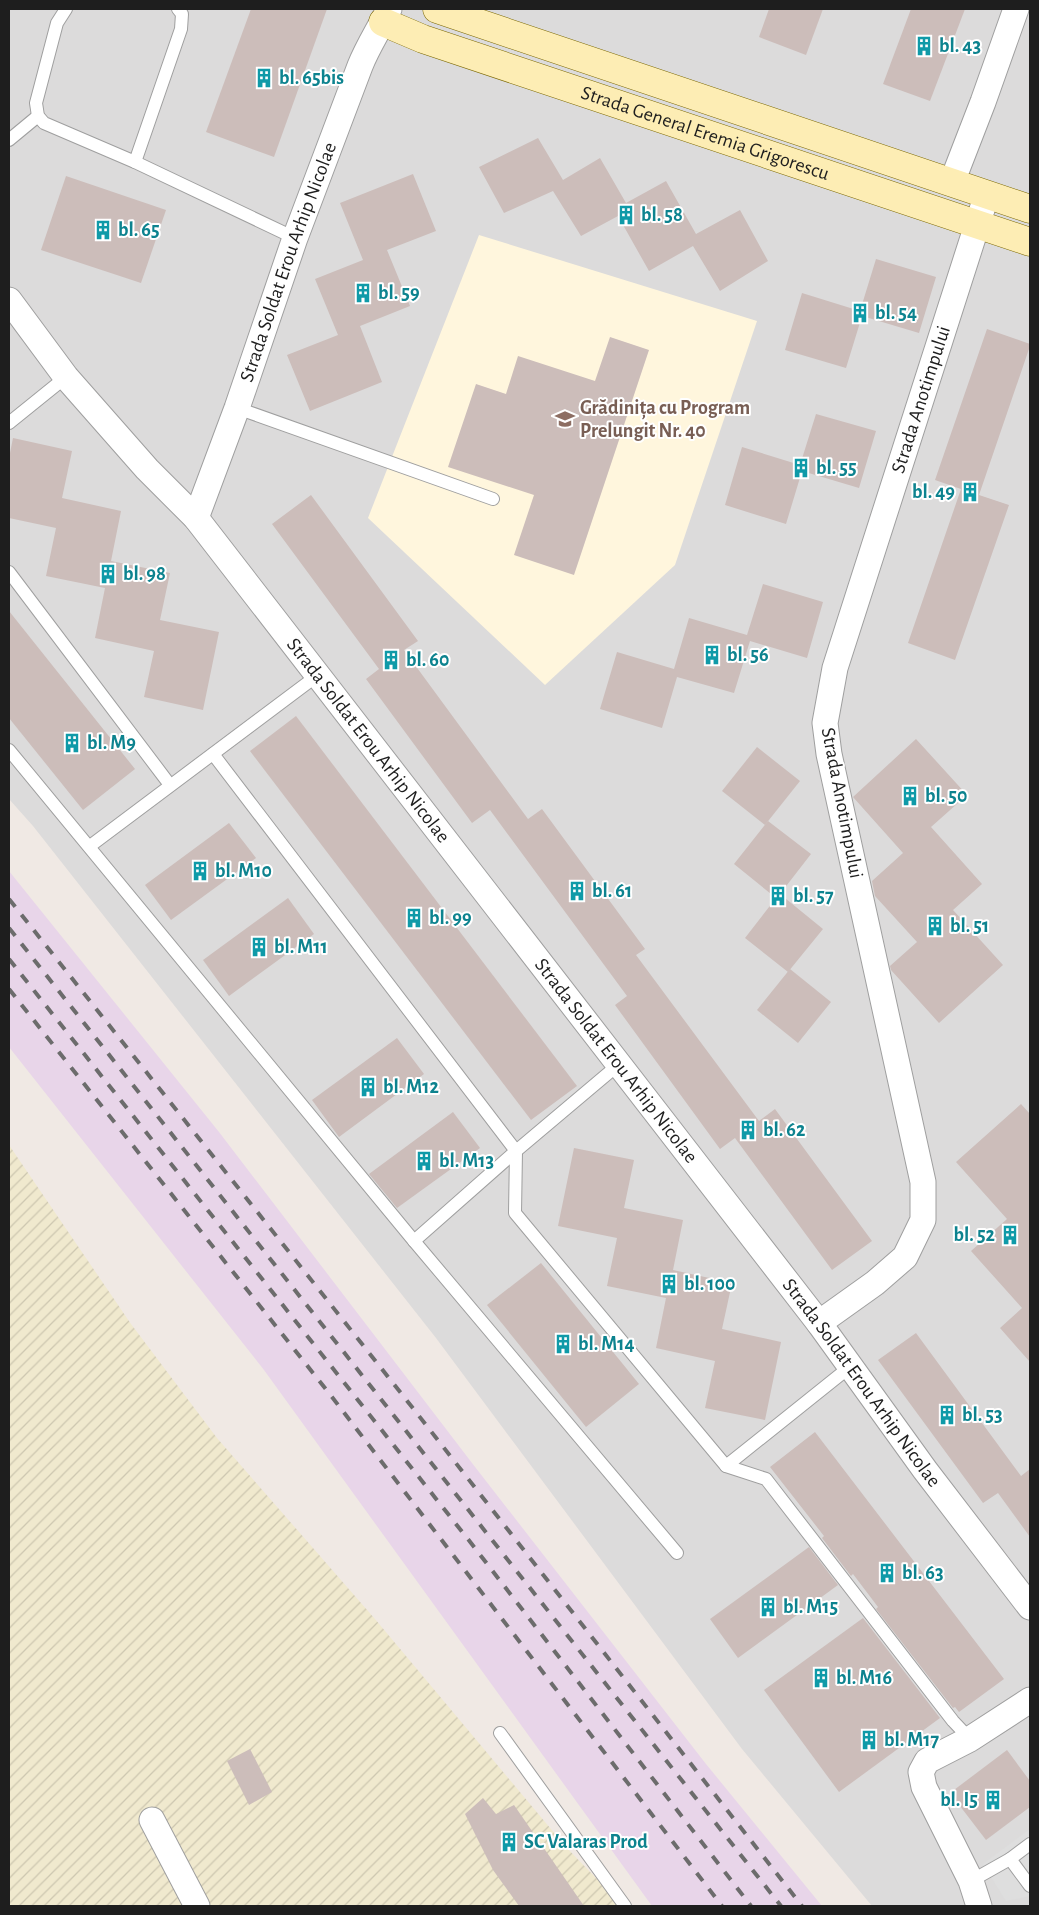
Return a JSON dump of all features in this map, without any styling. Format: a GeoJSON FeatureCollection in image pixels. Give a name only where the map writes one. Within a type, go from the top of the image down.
{"type":"FeatureCollection","features":[{"type":"Feature","properties":{"kind":"street","name":"Strada General Eremia Grigorescu"},"geometry":{"type":"LineString","coordinates":[[436,9],[1030,209]]}},
{"type":"Feature","properties":{"kind":"street"},"geometry":{"type":"LineString","coordinates":[[952,182],[1016,9]]}},
{"type":"Feature","properties":{"kind":"street","name":"Strada General Eremia Grigorescu"},"geometry":{"type":"LineString","coordinates":[[386,15],[422,39],[1030,242]]}},
{"type":"Feature","properties":{"kind":"street","name":"Strada Soldat Erou Arhip Nicolae"},"geometry":{"type":"LineString","coordinates":[[196,518],[237,408],[295,238],[368,45],[386,15]]}},
{"type":"Feature","properties":{"kind":"street","name":"Strada Anotimpului"},"geometry":{"type":"LineString","coordinates":[[819,1323],[875,1284],[905,1258],[923,1220],[922,1182],[829,754],[825,723],[835,668],[986,194]]}},
{"type":"Feature","properties":{"kind":"street","name":"Strada Soldat Erou Arhip Nicolae"},"geometry":{"type":"LineString","coordinates":[[9,300],[66,377],[147,469],[196,518],[819,1323],[925,1470],[1030,1607]]}},
{"type":"Feature","properties":{"kind":"street"},"geometry":{"type":"LineString","coordinates":[[979,1906],[971,1880],[924,1787],[921,1772],[927,1761],[970,1739],[1030,1700]]}},
{"type":"Feature","properties":{"kind":"street"},"geometry":{"type":"LineString","coordinates":[[152,1820],[197,1906]]}},
{"type":"Feature","properties":{"kind":"lane"},"geometry":{"type":"LineString","coordinates":[[66,9],[57,23],[43,76],[36,103],[38,116],[44,122],[135,162],[295,238]]}},
{"type":"Feature","properties":{"kind":"lane"},"geometry":{"type":"LineString","coordinates":[[135,162],[181,28],[182,14],[178,9]]}},
{"type":"Feature","properties":{"kind":"lane"},"geometry":{"type":"LineString","coordinates":[[9,140],[38,116]]}},
{"type":"Feature","properties":{"kind":"lane"},"geometry":{"type":"LineString","coordinates":[[9,423],[66,377]]}},
{"type":"Feature","properties":{"kind":"lane"},"geometry":{"type":"LineString","coordinates":[[237,408],[494,499]]}},
{"type":"Feature","properties":{"kind":"lane"},"geometry":{"type":"LineString","coordinates":[[9,572],[170,785]]}},
{"type":"Feature","properties":{"kind":"lane"},"geometry":{"type":"LineString","coordinates":[[90,846],[318,675]]}},
{"type":"Feature","properties":{"kind":"lane"},"geometry":{"type":"LineString","coordinates":[[9,750],[90,846],[414,1242],[677,1553]]}},
{"type":"Feature","properties":{"kind":"lane"},"geometry":{"type":"LineString","coordinates":[[213,754],[516,1151],[515,1213],[726,1466],[766,1479],[953,1721],[970,1739]]}},
{"type":"Feature","properties":{"kind":"lane"},"geometry":{"type":"LineString","coordinates":[[414,1242],[516,1151],[618,1065]]}},
{"type":"Feature","properties":{"kind":"lane"},"geometry":{"type":"LineString","coordinates":[[726,1466],[851,1366]]}},
{"type":"Feature","properties":{"kind":"lane"},"geometry":{"type":"LineString","coordinates":[[500,1732],[625,1906]]}},
{"type":"Feature","properties":{"kind":"lane"},"geometry":{"type":"LineString","coordinates":[[971,1880],[1010,1859],[1030,1844]]}},
{"type":"Feature","properties":{"kind":"lane"},"geometry":{"type":"LineString","coordinates":[[1010,1859],[1030,1886]]}},
{"type":"Feature","properties":{"kind":"shaded area"},"geometry":{"type":"Polygon","coordinates":[[[9,9],[1030,9],[1030,1906],[872,1906],[742,1749],[436,1338],[33,826],[9,799],[9,9]]]}},
{"type":"Feature","properties":{"kind":"shaded area","name":"Grădinița cu Program Prelungit Nr. 40"},"geometry":{"type":"Polygon","coordinates":[[[479,235],[757,321],[675,565],[545,685],[368,518],[479,235]]]}},
{"type":"Feature","properties":{"kind":"shaded area"},"geometry":{"type":"Polygon","coordinates":[[[9,871],[219,1132],[472,1463],[706,1764],[822,1906],[652,1906],[264,1370],[9,1047],[9,871]]]}},
{"type":"Feature","properties":{"kind":"shaded area"},"geometry":{"type":"Polygon","coordinates":[[[9,1145],[131,1324],[217,1438],[375,1619],[566,1847],[623,1906],[9,1906],[9,1145]]]}},
{"type":"Feature","properties":{"kind":"shaded area"},"geometry":{"type":"Polygon","coordinates":[[[1030,1829],[1030,1896],[1006,1901],[983,1864],[1030,1829]]]}},
{"type":"Feature","properties":{"kind":"building","name":"bl. 65bis"},"geometry":{"type":"Polygon","coordinates":[[[251,9],[327,9],[274,157],[206,132],[251,9]]]}},
{"type":"Feature","properties":{"kind":"building"},"geometry":{"type":"Polygon","coordinates":[[[769,9],[823,9],[806,55],[759,37],[769,9]]]}},
{"type":"Feature","properties":{"kind":"building","name":"bl. 43"},"geometry":{"type":"Polygon","coordinates":[[[911,9],[965,9],[930,101],[883,84],[911,9]]]}},
{"type":"Feature","properties":{"kind":"building","name":"bl. 58"},"geometry":{"type":"Polygon","coordinates":[[[538,138],[563,180],[600,158],[626,203],[666,181],[696,234],[740,210],[768,261],[720,291],[693,246],[649,271],[618,216],[581,236],[553,191],[504,213],[479,167],[538,138]]]}},
{"type":"Feature","properties":{"kind":"building","name":"bl. 59"},"geometry":{"type":"Polygon","coordinates":[[[413,174],[436,231],[387,250],[410,306],[360,326],[382,382],[310,411],[287,355],[338,335],[315,279],[363,260],[340,203],[413,174]]]}},
{"type":"Feature","properties":{"kind":"building","name":"bl. 65"},"geometry":{"type":"Polygon","coordinates":[[[66,176],[166,210],[141,283],[41,250],[66,176]]]}},
{"type":"Feature","properties":{"kind":"building","name":"bl. 54"},"geometry":{"type":"Polygon","coordinates":[[[876,259],[936,277],[919,333],[862,316],[846,368],[785,350],[802,293],[860,311],[876,259]]]}},
{"type":"Feature","properties":{"kind":"building","name":"bl. 49"},"geometry":{"type":"Polygon","coordinates":[[[987,329],[1030,344],[1030,346],[979,495],[1009,505],[955,660],[908,643],[961,489],[935,480],[987,329]]]}},
{"type":"Feature","properties":{"kind":"building","name":"Grădinița cu Program Prelungit Nr. 40"},"geometry":{"type":"Polygon","coordinates":[[[610,337],[649,350],[574,575],[514,555],[534,495],[448,467],[476,384],[506,394],[518,356],[595,381],[610,337]]]}},
{"type":"Feature","properties":{"kind":"building","name":"bl. 55"},"geometry":{"type":"Polygon","coordinates":[[[816,414],[876,431],[859,488],[802,471],[786,524],[725,505],[742,447],[800,465],[816,414]]]}},
{"type":"Feature","properties":{"kind":"building","name":"bl. 98"},"geometry":{"type":"Polygon","coordinates":[[[13,438],[72,451],[62,498],[121,511],[111,561],[170,573],[160,620],[219,632],[203,710],[144,697],[154,651],[95,638],[105,588],[46,576],[56,528],[9,518],[9,458],[13,438]]]}},
{"type":"Feature","properties":{"kind":"building"},"geometry":{"type":"Polygon","coordinates":[[[311,495],[418,641],[404,650],[528,819],[542,809],[645,949],[636,955],[759,1121],[775,1109],[872,1241],[832,1270],[735,1138],[720,1149],[615,1005],[627,996],[490,810],[472,823],[366,679],[379,669],[272,524],[311,495]]]}},
{"type":"Feature","properties":{"kind":"building","name":"bl. 56"},"geometry":{"type":"Polygon","coordinates":[[[763,584],[823,602],[807,658],[750,641],[734,693],[677,677],[662,728],[600,709],[617,652],[674,669],[689,618],[747,635],[763,584]]]}},
{"type":"Feature","properties":{"kind":"building","name":"bl. M9"},"geometry":{"type":"Polygon","coordinates":[[[9,611],[135,769],[83,810],[9,718],[9,611]]]}},
{"type":"Feature","properties":{"kind":"building","name":"bl. 99"},"geometry":{"type":"Polygon","coordinates":[[[296,716],[577,1086],[531,1120],[250,751],[296,716]]]}},
{"type":"Feature","properties":{"kind":"building","name":"bl. 51"},"geometry":{"type":"Polygon","coordinates":[[[916,739],[967,795],[931,827],[982,884],[953,910],[1003,965],[939,1023],[891,970],[890,966],[917,942],[875,896],[872,881],[903,853],[853,797],[916,739]]]}},
{"type":"Feature","properties":{"kind":"building"},"geometry":{"type":"Polygon","coordinates":[[[757,747],[800,781],[765,825],[722,791],[757,747]]]}},
{"type":"Feature","properties":{"kind":"building"},"geometry":{"type":"Polygon","coordinates":[[[768,821],[811,854],[780,894],[823,929],[788,972],[745,938],[776,898],[734,864],[768,821]]]}},
{"type":"Feature","properties":{"kind":"building","name":"bl. M10"},"geometry":{"type":"Polygon","coordinates":[[[229,823],[256,858],[171,920],[145,885],[229,823]]]}},
{"type":"Feature","properties":{"kind":"building","name":"bl. M11"},"geometry":{"type":"Polygon","coordinates":[[[288,898],[314,934],[229,996],[203,960],[288,898]]]}},
{"type":"Feature","properties":{"kind":"building"},"geometry":{"type":"Polygon","coordinates":[[[790,969],[831,1002],[798,1043],[757,1010],[790,969]]]}},
{"type":"Feature","properties":{"kind":"building","name":"bl. M12"},"geometry":{"type":"Polygon","coordinates":[[[397,1038],[424,1074],[339,1137],[312,1100],[397,1038]]]}},
{"type":"Feature","properties":{"kind":"building","name":"bl. 52"},"geometry":{"type":"Polygon","coordinates":[[[1021,1104],[1030,1114],[1030,1362],[1000,1328],[1022,1308],[971,1251],[1007,1219],[956,1162],[1021,1104]]]}},
{"type":"Feature","properties":{"kind":"building","name":"bl. M13"},"geometry":{"type":"Polygon","coordinates":[[[453,1112],[480,1148],[397,1208],[369,1174],[453,1112]]]}},
{"type":"Feature","properties":{"kind":"building","name":"bl. 100"},"geometry":{"type":"Polygon","coordinates":[[[574,1148],[634,1160],[624,1208],[683,1220],[673,1270],[732,1283],[722,1329],[781,1342],[765,1420],[705,1408],[715,1361],[656,1348],[666,1298],[607,1286],[617,1238],[558,1226],[574,1148]]]}},
{"type":"Feature","properties":{"kind":"building","name":"bl. M14"},"geometry":{"type":"Polygon","coordinates":[[[541,1263],[639,1384],[586,1427],[487,1305],[541,1263]]]}},
{"type":"Feature","properties":{"kind":"building","name":"bl. 53"},"geometry":{"type":"Polygon","coordinates":[[[916,1333],[1021,1476],[1030,1469],[1030,1537],[998,1493],[983,1503],[878,1360],[916,1333]]]}},
{"type":"Feature","properties":{"kind":"building","name":"bl. 63"},"geometry":{"type":"Polygon","coordinates":[[[815,1432],[1004,1679],[959,1712],[955,1707],[953,1708],[876,1609],[878,1607],[853,1574],[851,1576],[822,1538],[824,1536],[770,1467],[815,1432]]]}},
{"type":"Feature","properties":{"kind":"building","name":"bl. M15"},"geometry":{"type":"Polygon","coordinates":[[[809,1547],[838,1585],[738,1658],[710,1619],[809,1547]]]}},
{"type":"Feature","properties":{"kind":"building"},"geometry":{"type":"Polygon","coordinates":[[[863,1618],[940,1718],[839,1792],[764,1690],[863,1618]]]}},
{"type":"Feature","properties":{"kind":"building"},"geometry":{"type":"Polygon","coordinates":[[[250,1749],[272,1792],[249,1805],[227,1761],[250,1749]]]}},
{"type":"Feature","properties":{"kind":"building","name":"bl. I5"},"geometry":{"type":"Polygon","coordinates":[[[1007,1750],[1030,1781],[1030,1807],[986,1840],[950,1793],[1007,1750]]]}},
{"type":"Feature","properties":{"kind":"building","name":"SC Valaras Prod"},"geometry":{"type":"Polygon","coordinates":[[[483,1798],[496,1814],[514,1805],[584,1906],[519,1906],[493,1870],[465,1814],[483,1798]]]}},
{"type":"Feature","properties":{"kind":"railway"},"geometry":{"type":"LineString","coordinates":[[9,899],[412,1407],[802,1906]]}},
{"type":"Feature","properties":{"kind":"railway"},"geometry":{"type":"LineString","coordinates":[[9,928],[781,1906]]}},
{"type":"Feature","properties":{"kind":"railway"},"geometry":{"type":"LineString","coordinates":[[9,959],[471,1543],[751,1906]]}},
{"type":"Feature","properties":{"kind":"railway"},"geometry":{"type":"LineString","coordinates":[[9,989],[332,1397],[722,1906]]}},
{"type":"Feature","properties":{"kind":"place","name":"bl. 43"},"geometry":{"type":"Point","coordinates":[924,46]}},
{"type":"Feature","properties":{"kind":"place","name":"bl. 65bis"},"geometry":{"type":"Point","coordinates":[264,78]}},
{"type":"Feature","properties":{"kind":"place","name":"bl. 58"},"geometry":{"type":"Point","coordinates":[626,215]}},
{"type":"Feature","properties":{"kind":"place","name":"bl. 65"},"geometry":{"type":"Point","coordinates":[103,230]}},
{"type":"Feature","properties":{"kind":"place","name":"bl. 59"},"geometry":{"type":"Point","coordinates":[363,293]}},
{"type":"Feature","properties":{"kind":"place","name":"bl. 54"},"geometry":{"type":"Point","coordinates":[860,313]}},
{"type":"Feature","properties":{"kind":"place","name":"Grădinița cu Program Prelungit Nr. 40"},"geometry":{"type":"Point","coordinates":[565,419]}},
{"type":"Feature","properties":{"kind":"place","name":"bl. 55"},"geometry":{"type":"Point","coordinates":[801,468]}},
{"type":"Feature","properties":{"kind":"place","name":"bl. 49"},"geometry":{"type":"Point","coordinates":[970,492]}},
{"type":"Feature","properties":{"kind":"place","name":"bl. 98"},"geometry":{"type":"Point","coordinates":[108,574]}},
{"type":"Feature","properties":{"kind":"place","name":"bl. 56"},"geometry":{"type":"Point","coordinates":[712,655]}},
{"type":"Feature","properties":{"kind":"place","name":"bl. 60"},"geometry":{"type":"Point","coordinates":[391,660]}},
{"type":"Feature","properties":{"kind":"place","name":"bl. M9"},"geometry":{"type":"Point","coordinates":[72,743]}},
{"type":"Feature","properties":{"kind":"place","name":"bl. 50"},"geometry":{"type":"Point","coordinates":[910,796]}},
{"type":"Feature","properties":{"kind":"place","name":"bl. M10"},"geometry":{"type":"Point","coordinates":[200,871]}},
{"type":"Feature","properties":{"kind":"place","name":"bl. 61"},"geometry":{"type":"Point","coordinates":[577,891]}},
{"type":"Feature","properties":{"kind":"place","name":"bl. 57"},"geometry":{"type":"Point","coordinates":[778,896]}},
{"type":"Feature","properties":{"kind":"place","name":"bl. 99"},"geometry":{"type":"Point","coordinates":[414,918]}},
{"type":"Feature","properties":{"kind":"place","name":"bl. 51"},"geometry":{"type":"Point","coordinates":[935,926]}},
{"type":"Feature","properties":{"kind":"place","name":"bl. M11"},"geometry":{"type":"Point","coordinates":[259,947]}},
{"type":"Feature","properties":{"kind":"place","name":"bl. M12"},"geometry":{"type":"Point","coordinates":[368,1087]}},
{"type":"Feature","properties":{"kind":"place","name":"bl. 62"},"geometry":{"type":"Point","coordinates":[748,1130]}},
{"type":"Feature","properties":{"kind":"place","name":"bl. M13"},"geometry":{"type":"Point","coordinates":[424,1161]}},
{"type":"Feature","properties":{"kind":"place","name":"bl. 52"},"geometry":{"type":"Point","coordinates":[1010,1235]}},
{"type":"Feature","properties":{"kind":"place","name":"bl. 100"},"geometry":{"type":"Point","coordinates":[669,1284]}},
{"type":"Feature","properties":{"kind":"place","name":"bl. M14"},"geometry":{"type":"Point","coordinates":[563,1344]}},
{"type":"Feature","properties":{"kind":"place","name":"bl. 53"},"geometry":{"type":"Point","coordinates":[947,1415]}},
{"type":"Feature","properties":{"kind":"place","name":"bl. 63"},"geometry":{"type":"Point","coordinates":[887,1573]}},
{"type":"Feature","properties":{"kind":"place","name":"bl. M15"},"geometry":{"type":"Point","coordinates":[768,1607]}},
{"type":"Feature","properties":{"kind":"place","name":"bl. M16"},"geometry":{"type":"Point","coordinates":[821,1678]}},
{"type":"Feature","properties":{"kind":"place","name":"bl. M17"},"geometry":{"type":"Point","coordinates":[869,1740]}},
{"type":"Feature","properties":{"kind":"place","name":"bl. I5"},"geometry":{"type":"Point","coordinates":[993,1800]}},
{"type":"Feature","properties":{"kind":"place","name":"SC Valaras Prod"},"geometry":{"type":"Point","coordinates":[509,1842]}}]}
